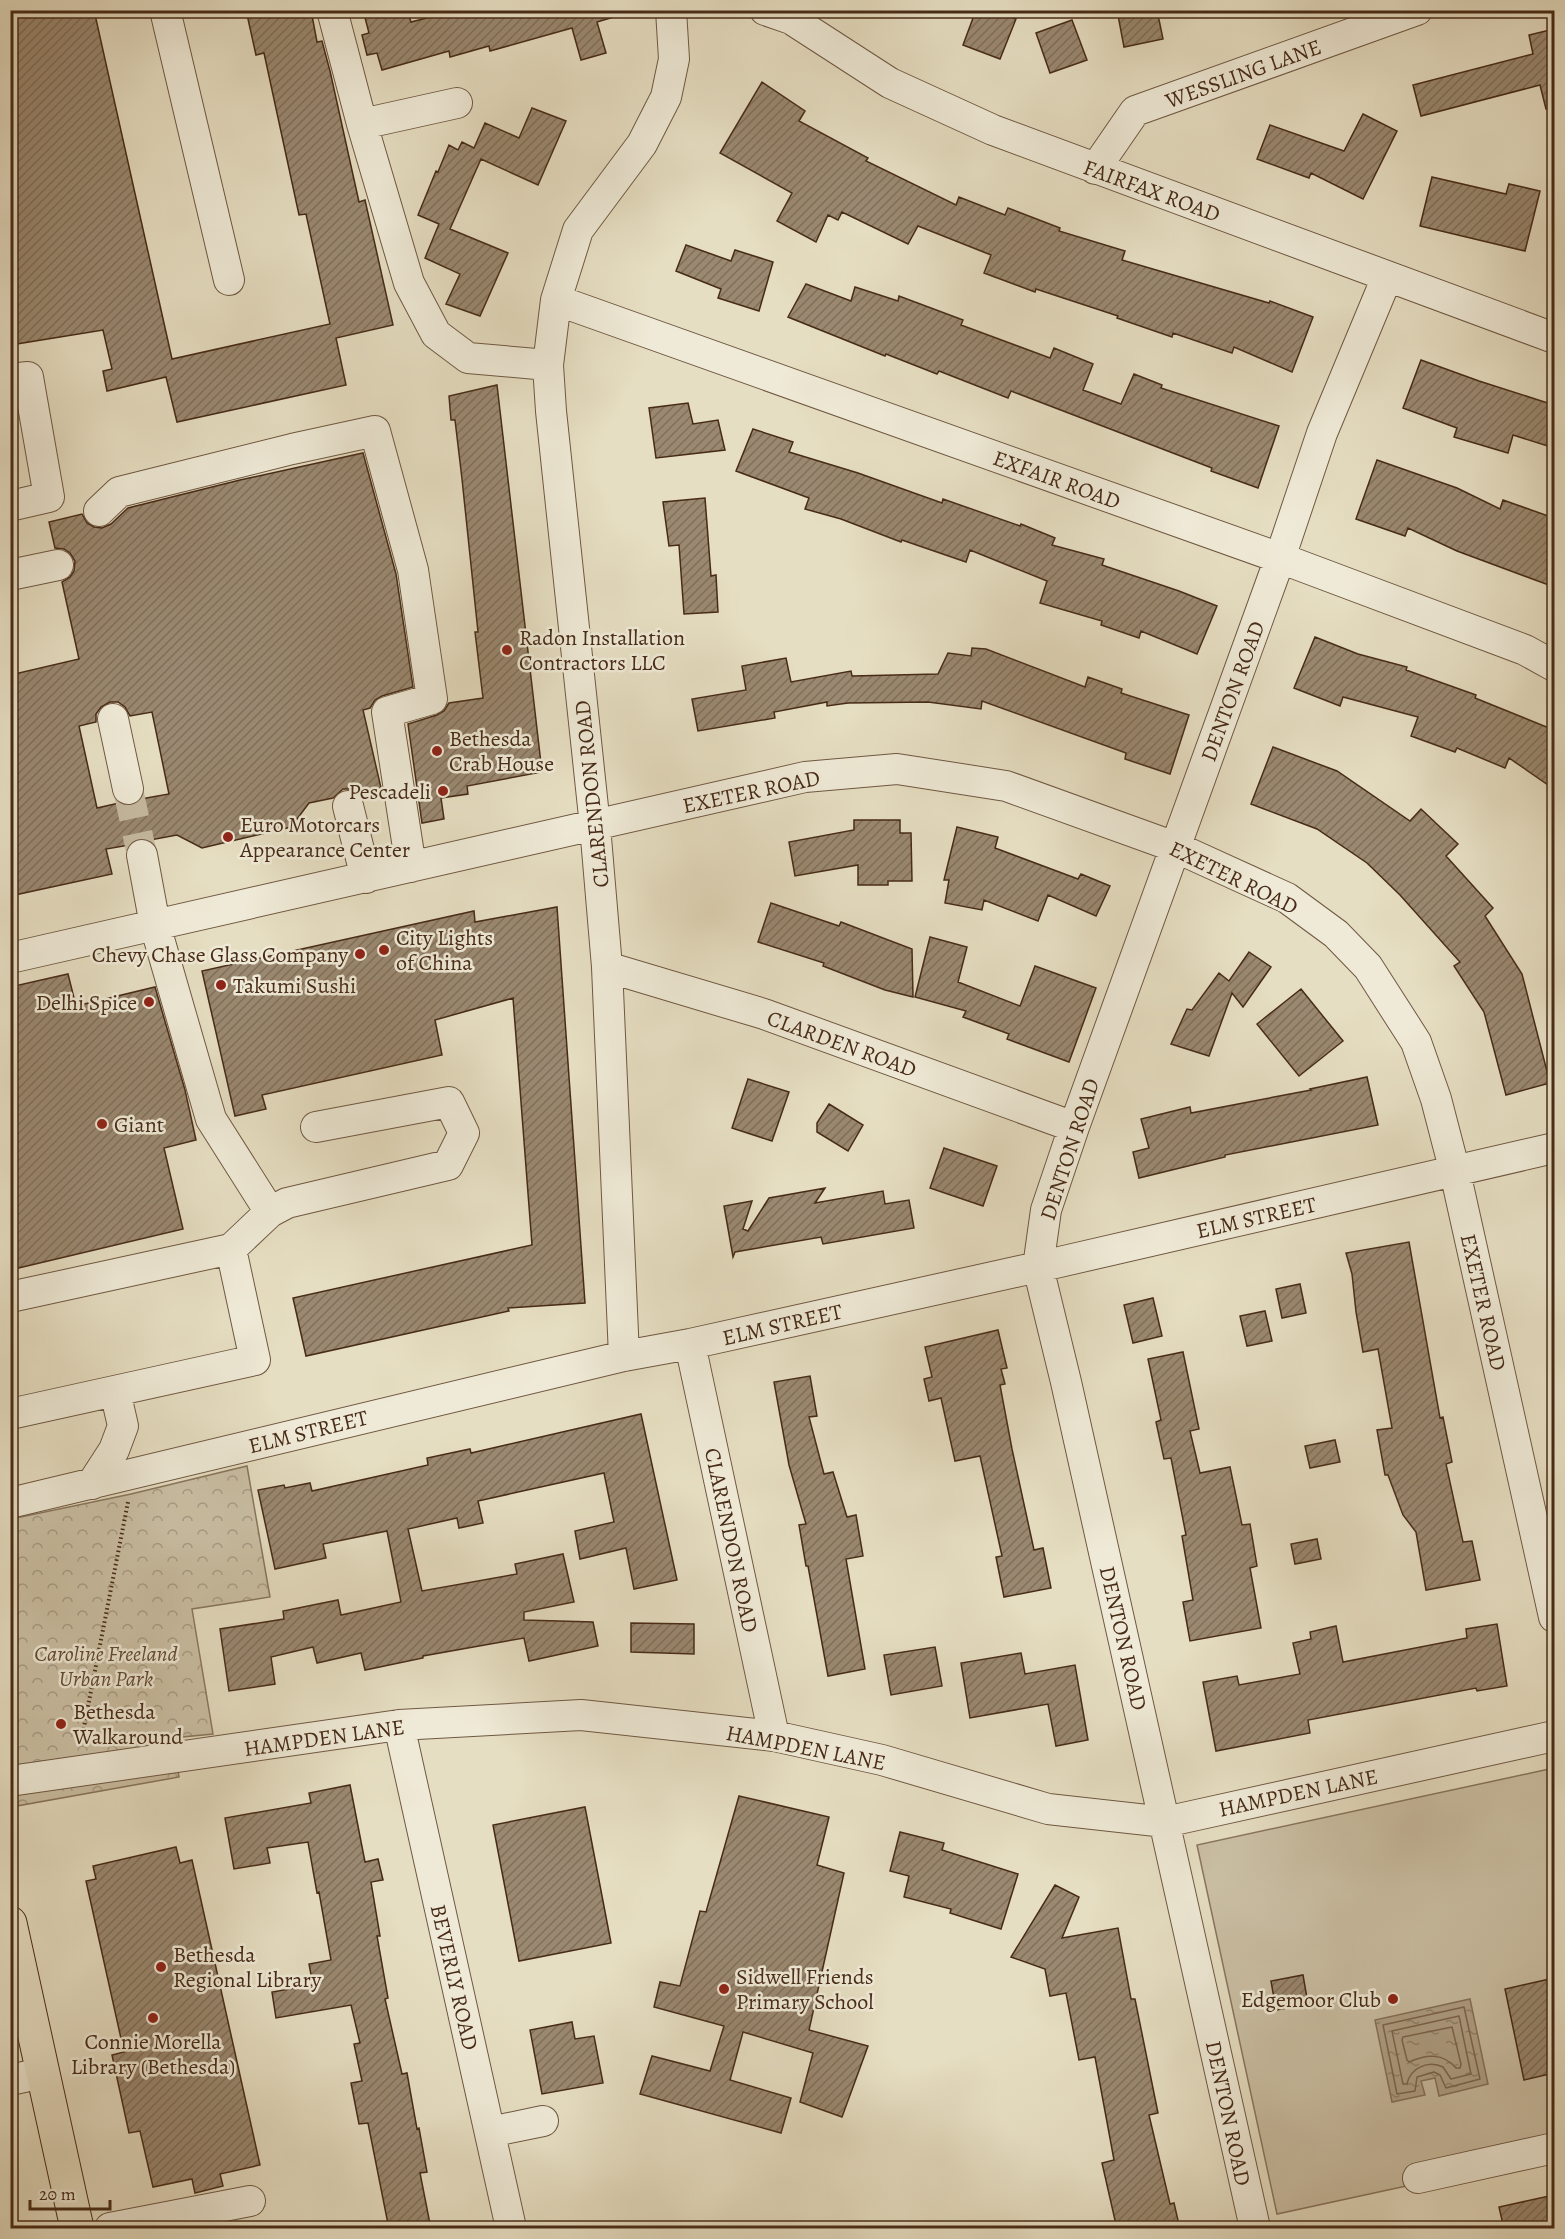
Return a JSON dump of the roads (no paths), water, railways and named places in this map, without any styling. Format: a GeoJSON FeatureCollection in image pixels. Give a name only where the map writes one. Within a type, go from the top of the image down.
{"type":"FeatureCollection","features":[{"type":"Feature","properties":{"kind":"main road"},"geometry":{"type":"LineString","coordinates":[[10,1923],[77,2229]]}},
{"type":"Feature","properties":{"kind":"street"},"geometry":{"type":"LineString","coordinates":[[165,10],[228,280]]}},
{"type":"Feature","properties":{"kind":"street"},"geometry":{"type":"LineString","coordinates":[[332,10],[362,124],[409,283],[436,334],[468,358],[548,365]]}},
{"type":"Feature","properties":{"kind":"street","name":"FAIRFAX ROAD"},"geometry":{"type":"LineString","coordinates":[[765,10],[790,19],[890,83],[993,130],[1554,338]]}},
{"type":"Feature","properties":{"kind":"street","name":"WESSLING LANE"},"geometry":{"type":"LineString","coordinates":[[1095,169],[1135,111],[1417,10]]}},
{"type":"Feature","properties":{"kind":"street","name":"CLARENDON ROAD"},"geometry":{"type":"LineString","coordinates":[[624,1356],[607,967],[595,826],[548,365],[556,300],[578,230],[642,144],[666,96],[674,59],[674,11]]}},
{"type":"Feature","properties":{"kind":"street"},"geometry":{"type":"LineString","coordinates":[[362,124],[457,104]]}},
{"type":"Feature","properties":{"kind":"street","name":"DENTON ROAD"},"geometry":{"type":"LineString","coordinates":[[1255,2229],[1066,1382],[1038,1267],[1046,1210],[1074,1127],[1280,558],[1322,433],[1388,276]]}},
{"type":"Feature","properties":{"kind":"street","name":"EXFAIR ROAD"},"geometry":{"type":"LineString","coordinates":[[556,300],[1280,558],[1525,650],[1554,666]]}},
{"type":"Feature","properties":{"kind":"street"},"geometry":{"type":"LineString","coordinates":[[10,379],[28,377],[49,497],[10,507]]}},
{"type":"Feature","properties":{"kind":"street"},"geometry":{"type":"LineString","coordinates":[[99,511],[119,492],[168,488],[375,431],[413,570],[432,699],[387,712],[411,867]]}},
{"type":"Feature","properties":{"kind":"street"},"geometry":{"type":"LineString","coordinates":[[10,575],[58,565]]}},
{"type":"Feature","properties":{"kind":"street"},"geometry":{"type":"LineString","coordinates":[[113,720],[128,789]]}},
{"type":"Feature","properties":{"kind":"street","name":"EXETER ROAD"},"geometry":{"type":"LineString","coordinates":[[10,958],[805,777],[897,769],[1006,786],[1174,847],[1287,898],[1336,934],[1368,967],[1416,1042],[1437,1099],[1455,1172],[1554,1617]]}},
{"type":"Feature","properties":{"kind":"street"},"geometry":{"type":"LineString","coordinates":[[348,807],[366,878]]}},
{"type":"Feature","properties":{"kind":"street"},"geometry":{"type":"LineString","coordinates":[[142,855],[154,926],[211,1119],[270,1212]]}},
{"type":"Feature","properties":{"kind":"street","name":"CLARDEN ROAD"},"geometry":{"type":"LineString","coordinates":[[607,967],[764,1014],[1074,1127]]}},
{"type":"Feature","properties":{"kind":"street"},"geometry":{"type":"LineString","coordinates":[[10,1297],[231,1249],[270,1212],[287,1203],[448,1165],[465,1133],[449,1102],[316,1127]]}},
{"type":"Feature","properties":{"kind":"street","name":"ELM STREET"},"geometry":{"type":"LineString","coordinates":[[10,1503],[624,1356],[690,1344],[1038,1267],[1554,1149]]}},
{"type":"Feature","properties":{"kind":"street"},"geometry":{"type":"LineString","coordinates":[[10,1414],[255,1360],[231,1249]]}},
{"type":"Feature","properties":{"kind":"street","name":"CLARENDON ROAD"},"geometry":{"type":"LineString","coordinates":[[690,1344],[774,1736]]}},
{"type":"Feature","properties":{"kind":"street"},"geometry":{"type":"LineString","coordinates":[[92,1484],[114,1450],[123,1426],[116,1391]]}},
{"type":"Feature","properties":{"kind":"street","name":"HAMPDEN LANE"},"geometry":{"type":"LineString","coordinates":[[10,1780],[399,1725],[581,1715],[774,1736],[882,1760],[1048,1809],[1165,1822],[1554,1736]]}},
{"type":"Feature","properties":{"kind":"street","name":"BEVERLY ROAD"},"geometry":{"type":"LineString","coordinates":[[399,1725],[512,2229]]}},
{"type":"Feature","properties":{"kind":"street"},"geometry":{"type":"LineString","coordinates":[[10,2080],[42,2073]]}},
{"type":"Feature","properties":{"kind":"street"},"geometry":{"type":"LineString","coordinates":[[490,2132],[543,2121]]}},
{"type":"Feature","properties":{"kind":"street"},"geometry":{"type":"LineString","coordinates":[[1418,2178],[1554,2148]]}},
{"type":"Feature","properties":{"kind":"street"},"geometry":{"type":"LineString","coordinates":[[110,2229],[250,2201]]}},
{"type":"Feature","properties":{"kind":"water"},"geometry":{"type":"Polygon","coordinates":[[[1470,1999],[1488,2084],[1439,2096],[1435,2078],[1421,2081],[1425,2095],[1392,2102],[1375,2020],[1470,1999]]]}},
{"type":"Feature","properties":{"kind":"tunnel"},"geometry":{"type":"LineString","coordinates":[[128,789],[142,855]]}},
{"type":"Feature","properties":{"kind":"place","name":"Radon Installation Contractors LLC"},"geometry":{"type":"Point","coordinates":[507,650]}},
{"type":"Feature","properties":{"kind":"place","name":"Bethesda Crab House"},"geometry":{"type":"Point","coordinates":[437,751]}},
{"type":"Feature","properties":{"kind":"place","name":"Pescadeli"},"geometry":{"type":"Point","coordinates":[443,791]}},
{"type":"Feature","properties":{"kind":"place","name":"Euro Motorcars Appearance Center"},"geometry":{"type":"Point","coordinates":[228,837]}},
{"type":"Feature","properties":{"kind":"place","name":"City Lights of China"},"geometry":{"type":"Point","coordinates":[384,950]}},
{"type":"Feature","properties":{"kind":"place","name":"Chevy Chase Glass Company"},"geometry":{"type":"Point","coordinates":[360,954]}},
{"type":"Feature","properties":{"kind":"place","name":"Takumi Sushi"},"geometry":{"type":"Point","coordinates":[221,985]}},
{"type":"Feature","properties":{"kind":"place","name":"Delhi Spice"},"geometry":{"type":"Point","coordinates":[149,1002]}},
{"type":"Feature","properties":{"kind":"place","name":"Giant"},"geometry":{"type":"Point","coordinates":[102,1124]}},
{"type":"Feature","properties":{"kind":"place","name":"Bethesda Walkaround"},"geometry":{"type":"Point","coordinates":[61,1724]}},
{"type":"Feature","properties":{"kind":"place","name":"Bethesda Regional Library"},"geometry":{"type":"Point","coordinates":[161,1967]}},
{"type":"Feature","properties":{"kind":"place","name":"Sidwell Friends Primary School"},"geometry":{"type":"Point","coordinates":[724,1989]}},
{"type":"Feature","properties":{"kind":"place","name":"Edgemoor Club"},"geometry":{"type":"Point","coordinates":[1393,1999]}},
{"type":"Feature","properties":{"kind":"place","name":"Connie Morella Library (Bethesda)"},"geometry":{"type":"Point","coordinates":[153,2018]}},
{"type":"Feature","properties":{"kind":"park label","name":"Caroline Freeland Urban Park"},"geometry":{"type":"Point","coordinates":[106,1666]}}]}
